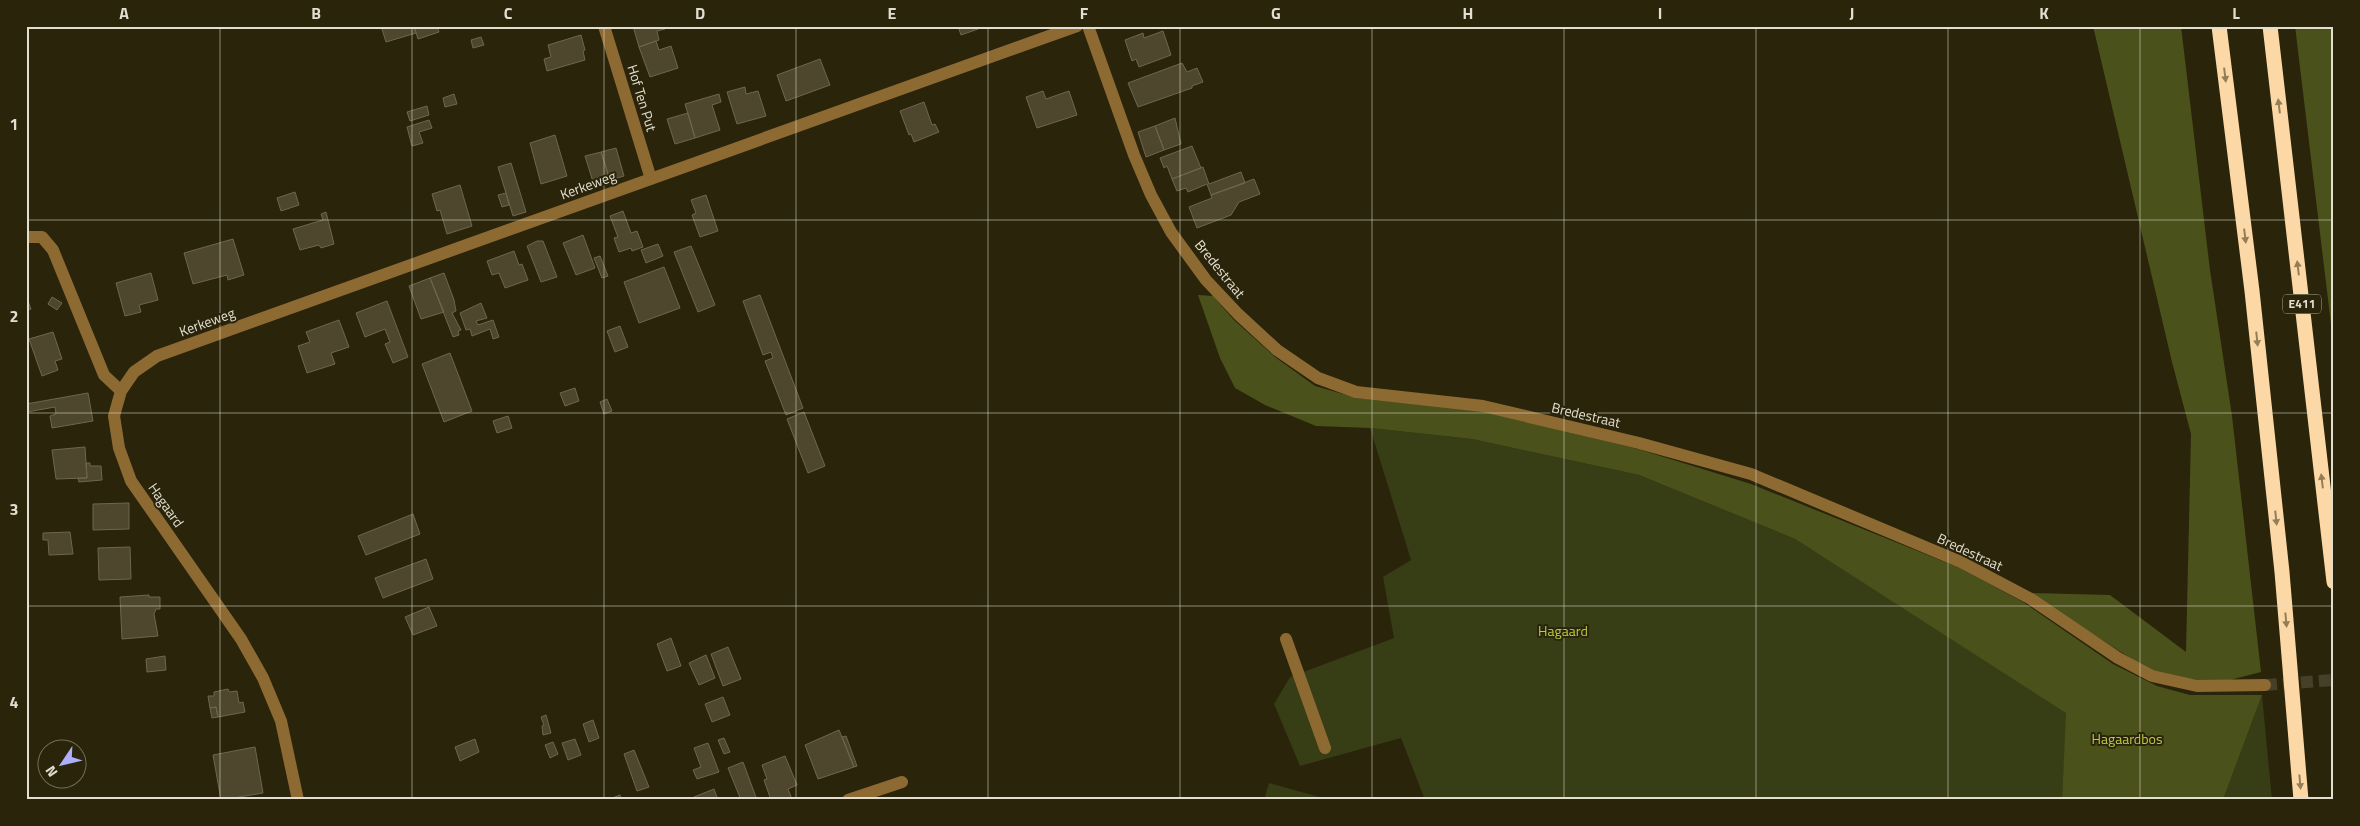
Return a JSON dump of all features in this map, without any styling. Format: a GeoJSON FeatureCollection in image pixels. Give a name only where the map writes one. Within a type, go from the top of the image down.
{"type":"FeatureCollection","features":[{"type":"Feature","properties":{"kind":"highway"},"geometry":{"type":"LineString","coordinates":[[2219,26],[2250,281],[2282,572],[2301,800]]}},
{"type":"Feature","properties":{"kind":"highway","name":"E411"},"geometry":{"type":"LineString","coordinates":[[2270,26],[2334,582]]}},
{"type":"Feature","properties":{"kind":"street","name":"Hof Ten Put"},"geometry":{"type":"LineString","coordinates":[[604,26],[651,178]]}},
{"type":"Feature","properties":{"kind":"street","name":"Kerkeweg"},"geometry":{"type":"LineString","coordinates":[[121,391],[134,372],[157,356],[1077,26]]}},
{"type":"Feature","properties":{"kind":"street","name":"Bredestraat"},"geometry":{"type":"LineString","coordinates":[[1088,26],[1134,155],[1151,196],[1171,232],[1206,280],[1238,314],[1277,350],[1318,378],[1356,392],[1483,406],[1639,443],[1751,474],[1961,562],[2031,598],[2118,658],[2152,676],[2197,686],[2265,685]]}},
{"type":"Feature","properties":{"kind":"street"},"geometry":{"type":"LineString","coordinates":[[26,237],[42,238],[54,250],[104,375],[121,391]]}},
{"type":"Feature","properties":{"kind":"street","name":"Hagaard"},"geometry":{"type":"LineString","coordinates":[[121,391],[114,416],[119,448],[131,481],[236,631],[263,678],[281,721],[298,800]]}},
{"type":"Feature","properties":{"kind":"street"},"geometry":{"type":"LineString","coordinates":[[1286,639],[1325,748]]}},
{"type":"Feature","properties":{"kind":"street"},"geometry":{"type":"LineString","coordinates":[[848,800],[902,782]]}},
{"type":"Feature","properties":{"kind":"green space"},"geometry":{"type":"Polygon","coordinates":[[[2093,26],[2181,26],[2210,270],[2232,416],[2261,672],[2222,682],[2174,678],[2149,670],[2029,593],[2110,595],[2186,652],[2191,434],[2172,362],[2093,26]]]}},
{"type":"Feature","properties":{"kind":"green space"},"geometry":{"type":"Polygon","coordinates":[[[2295,26],[2334,26],[2334,349],[2295,26]]]}},
{"type":"Feature","properties":{"kind":"green space","name":"Hagaardbos"},"geometry":{"type":"Polygon","coordinates":[[[1198,295],[1213,296],[1234,320],[1275,357],[1315,386],[1357,398],[1481,411],[1638,449],[1751,484],[1960,568],[2023,602],[2113,664],[2157,686],[2190,695],[2262,695],[2223,800],[2062,800],[2066,713],[1795,539],[1639,475],[1472,439],[1370,428],[1316,426],[1265,405],[1235,388],[1220,358],[1198,295]]]}},
{"type":"Feature","properties":{"kind":"green space","name":"Hagaard"},"geometry":{"type":"Polygon","coordinates":[[[1370,428],[1472,439],[1639,475],[1795,539],[2067,713],[2062,800],[1425,800],[1401,738],[1300,766],[1274,704],[1290,677],[1394,638],[1383,577],[1411,560],[1370,428]]]}},
{"type":"Feature","properties":{"kind":"green space"},"geometry":{"type":"Polygon","coordinates":[[[2262,695],[2272,800],[2223,800],[2262,695]]]}},
{"type":"Feature","properties":{"kind":"green space"},"geometry":{"type":"Polygon","coordinates":[[[1269,783],[1330,800],[1264,800],[1269,783]]]}},
{"type":"Feature","properties":{"kind":"building"},"geometry":{"type":"Polygon","coordinates":[[[381,26],[414,26],[416,33],[386,42],[381,26]]]}},
{"type":"Feature","properties":{"kind":"building"},"geometry":{"type":"Polygon","coordinates":[[[414,26],[437,26],[439,32],[418,39],[414,26]]]}},
{"type":"Feature","properties":{"kind":"building"},"geometry":{"type":"Polygon","coordinates":[[[633,26],[664,26],[665,29],[657,31],[659,40],[639,47],[633,26]]]}},
{"type":"Feature","properties":{"kind":"building"},"geometry":{"type":"Polygon","coordinates":[[[958,26],[977,26],[978,29],[961,35],[958,26]]]}},
{"type":"Feature","properties":{"kind":"building"},"geometry":{"type":"Polygon","coordinates":[[[1163,31],[1171,55],[1139,67],[1136,59],[1132,61],[1125,40],[1143,33],[1144,38],[1163,31]]]}},
{"type":"Feature","properties":{"kind":"building"},"geometry":{"type":"Polygon","coordinates":[[[581,35],[585,50],[583,51],[585,60],[547,71],[544,59],[551,57],[548,45],[581,35]]]}},
{"type":"Feature","properties":{"kind":"building"},"geometry":{"type":"Polygon","coordinates":[[[481,37],[484,45],[473,48],[471,40],[481,37]]]}},
{"type":"Feature","properties":{"kind":"building"},"geometry":{"type":"Polygon","coordinates":[[[656,41],[659,50],[671,46],[678,68],[650,77],[639,47],[656,41]]]}},
{"type":"Feature","properties":{"kind":"building"},"geometry":{"type":"Polygon","coordinates":[[[820,59],[830,85],[786,101],[777,75],[820,59]]]}},
{"type":"Feature","properties":{"kind":"building"},"geometry":{"type":"Polygon","coordinates":[[[1182,63],[1187,72],[1197,68],[1203,82],[1192,86],[1192,88],[1138,107],[1128,83],[1182,63]]]}},
{"type":"Feature","properties":{"kind":"building"},"geometry":{"type":"Polygon","coordinates":[[[745,87],[746,94],[758,91],[766,116],[737,124],[727,92],[745,87]]]}},
{"type":"Feature","properties":{"kind":"building"},"geometry":{"type":"Polygon","coordinates":[[[1043,91],[1046,99],[1069,91],[1077,115],[1037,128],[1026,97],[1043,91]]]}},
{"type":"Feature","properties":{"kind":"building"},"geometry":{"type":"Polygon","coordinates":[[[454,94],[457,104],[445,107],[443,98],[454,94]]]}},
{"type":"Feature","properties":{"kind":"building"},"geometry":{"type":"Polygon","coordinates":[[[719,94],[721,102],[712,105],[720,130],[695,138],[685,104],[719,94]]]}},
{"type":"Feature","properties":{"kind":"building"},"geometry":{"type":"Polygon","coordinates":[[[924,102],[932,125],[935,124],[939,132],[914,142],[911,134],[909,135],[900,111],[924,102]]]}},
{"type":"Feature","properties":{"kind":"building"},"geometry":{"type":"Polygon","coordinates":[[[427,106],[429,115],[410,121],[407,112],[427,106]]]}},
{"type":"Feature","properties":{"kind":"building"},"geometry":{"type":"Polygon","coordinates":[[[688,113],[695,138],[675,144],[667,119],[688,113]]]}},
{"type":"Feature","properties":{"kind":"building"},"geometry":{"type":"Polygon","coordinates":[[[1175,118],[1181,144],[1164,150],[1155,126],[1175,118]]]}},
{"type":"Feature","properties":{"kind":"building"},"geometry":{"type":"Polygon","coordinates":[[[429,120],[432,128],[419,132],[423,143],[412,146],[407,127],[429,120]]]}},
{"type":"Feature","properties":{"kind":"building"},"geometry":{"type":"Polygon","coordinates":[[[1155,126],[1164,150],[1146,157],[1138,132],[1155,126]]]}},
{"type":"Feature","properties":{"kind":"building"},"geometry":{"type":"Polygon","coordinates":[[[555,135],[567,176],[541,184],[530,143],[555,135]]]}},
{"type":"Feature","properties":{"kind":"building"},"geometry":{"type":"Polygon","coordinates":[[[1192,146],[1201,168],[1172,179],[1167,166],[1164,168],[1160,158],[1192,146]]]}},
{"type":"Feature","properties":{"kind":"building"},"geometry":{"type":"Polygon","coordinates":[[[616,148],[624,176],[610,180],[601,152],[616,148]]]}},
{"type":"Feature","properties":{"kind":"building"},"geometry":{"type":"Polygon","coordinates":[[[601,152],[610,180],[594,185],[585,156],[601,152]]]}},
{"type":"Feature","properties":{"kind":"building"},"geometry":{"type":"Polygon","coordinates":[[[511,163],[526,212],[513,216],[498,167],[511,163]]]}},
{"type":"Feature","properties":{"kind":"building"},"geometry":{"type":"Polygon","coordinates":[[[1203,167],[1209,184],[1241,172],[1245,183],[1211,195],[1207,184],[1188,192],[1186,188],[1177,191],[1172,179],[1203,167]]]}},
{"type":"Feature","properties":{"kind":"building"},"geometry":{"type":"Polygon","coordinates":[[[1254,179],[1260,194],[1239,202],[1231,215],[1197,228],[1189,207],[1212,198],[1211,195],[1254,179]]]}},
{"type":"Feature","properties":{"kind":"building"},"geometry":{"type":"Polygon","coordinates":[[[460,185],[472,226],[447,234],[440,210],[437,211],[432,194],[460,185]]]}},
{"type":"Feature","properties":{"kind":"building"},"geometry":{"type":"Polygon","coordinates":[[[295,192],[299,205],[281,211],[277,198],[295,192]]]}},
{"type":"Feature","properties":{"kind":"building"},"geometry":{"type":"Polygon","coordinates":[[[506,193],[509,205],[502,207],[498,195],[506,193]]]}},
{"type":"Feature","properties":{"kind":"building"},"geometry":{"type":"Polygon","coordinates":[[[706,195],[718,231],[700,237],[692,215],[696,213],[691,200],[706,195]]]}},
{"type":"Feature","properties":{"kind":"building"},"geometry":{"type":"Polygon","coordinates":[[[623,211],[631,233],[637,231],[643,247],[632,251],[631,248],[619,252],[614,238],[618,237],[610,216],[623,211]]]}},
{"type":"Feature","properties":{"kind":"building"},"geometry":{"type":"Polygon","coordinates":[[[326,212],[334,244],[321,248],[319,245],[300,250],[293,229],[323,220],[321,214],[326,212]]]}},
{"type":"Feature","properties":{"kind":"building"},"geometry":{"type":"Polygon","coordinates":[[[583,235],[595,268],[576,275],[563,243],[583,235]]]}},
{"type":"Feature","properties":{"kind":"building"},"geometry":{"type":"Polygon","coordinates":[[[233,239],[244,275],[228,280],[227,275],[193,284],[184,253],[233,239]]]}},
{"type":"Feature","properties":{"kind":"building"},"geometry":{"type":"Polygon","coordinates":[[[537,241],[543,241],[557,277],[541,282],[527,246],[537,241]]]}},
{"type":"Feature","properties":{"kind":"building"},"geometry":{"type":"Polygon","coordinates":[[[658,244],[663,256],[646,263],[641,250],[658,244]]]}},
{"type":"Feature","properties":{"kind":"building"},"geometry":{"type":"Polygon","coordinates":[[[691,246],[715,305],[698,312],[674,252],[691,246]]]}},
{"type":"Feature","properties":{"kind":"building"},"geometry":{"type":"Polygon","coordinates":[[[514,251],[519,265],[522,264],[528,280],[505,288],[499,273],[492,275],[487,261],[514,251]]]}},
{"type":"Feature","properties":{"kind":"building"},"geometry":{"type":"Polygon","coordinates":[[[600,256],[608,276],[602,278],[594,258],[600,256]]]}},
{"type":"Feature","properties":{"kind":"building"},"geometry":{"type":"Polygon","coordinates":[[[664,267],[680,308],[639,323],[624,282],[664,267]]]}},
{"type":"Feature","properties":{"kind":"building"},"geometry":{"type":"Polygon","coordinates":[[[151,273],[158,300],[139,305],[141,312],[125,316],[116,283],[151,273]]]}},
{"type":"Feature","properties":{"kind":"building"},"geometry":{"type":"Polygon","coordinates":[[[444,273],[454,300],[456,311],[452,313],[461,330],[458,331],[459,335],[453,337],[430,278],[444,273]]]}},
{"type":"Feature","properties":{"kind":"building"},"geometry":{"type":"Polygon","coordinates":[[[430,278],[444,312],[421,319],[409,286],[430,278]]]}},
{"type":"Feature","properties":{"kind":"building"},"geometry":{"type":"Polygon","coordinates":[[[760,295],[803,408],[786,415],[765,361],[773,358],[771,352],[763,355],[743,301],[760,295]]]}},
{"type":"Feature","properties":{"kind":"building"},"geometry":{"type":"Polygon","coordinates":[[[26,296],[31,309],[26,311],[26,296]]]}},
{"type":"Feature","properties":{"kind":"building"},"geometry":{"type":"Polygon","coordinates":[[[52,297],[62,303],[57,310],[48,304],[52,297]]]}},
{"type":"Feature","properties":{"kind":"building"},"geometry":{"type":"Polygon","coordinates":[[[387,301],[408,357],[393,363],[385,344],[390,342],[385,329],[365,337],[356,313],[387,301]]]}},
{"type":"Feature","properties":{"kind":"building"},"geometry":{"type":"Polygon","coordinates":[[[481,303],[487,318],[476,321],[478,325],[493,320],[499,337],[493,339],[490,329],[472,336],[470,329],[466,330],[460,313],[481,303]]]}},
{"type":"Feature","properties":{"kind":"building"},"geometry":{"type":"Polygon","coordinates":[[[339,320],[349,347],[331,353],[335,364],[307,373],[298,346],[310,342],[306,332],[339,320]]]}},
{"type":"Feature","properties":{"kind":"building"},"geometry":{"type":"Polygon","coordinates":[[[620,326],[628,347],[615,352],[607,331],[620,326]]]}},
{"type":"Feature","properties":{"kind":"building"},"geometry":{"type":"Polygon","coordinates":[[[53,332],[62,359],[55,361],[58,370],[42,376],[29,339],[53,332]]]}},
{"type":"Feature","properties":{"kind":"building"},"geometry":{"type":"Polygon","coordinates":[[[450,353],[472,411],[444,422],[422,364],[450,353]]]}},
{"type":"Feature","properties":{"kind":"building"},"geometry":{"type":"Polygon","coordinates":[[[575,388],[579,401],[565,406],[560,393],[575,388]]]}},
{"type":"Feature","properties":{"kind":"building"},"geometry":{"type":"Polygon","coordinates":[[[88,393],[93,421],[52,428],[50,416],[56,414],[55,407],[27,412],[26,404],[88,393]]]}},
{"type":"Feature","properties":{"kind":"building"},"geometry":{"type":"Polygon","coordinates":[[[607,399],[612,411],[604,414],[600,402],[607,399]]]}},
{"type":"Feature","properties":{"kind":"building"},"geometry":{"type":"Polygon","coordinates":[[[804,412],[825,466],[808,473],[787,419],[804,412]]]}},
{"type":"Feature","properties":{"kind":"building"},"geometry":{"type":"Polygon","coordinates":[[[508,416],[512,428],[497,433],[493,421],[508,416]]]}},
{"type":"Feature","properties":{"kind":"building"},"geometry":{"type":"Polygon","coordinates":[[[85,447],[87,478],[56,479],[52,450],[85,447]]]}},
{"type":"Feature","properties":{"kind":"building"},"geometry":{"type":"Polygon","coordinates":[[[86,463],[90,463],[90,466],[101,466],[102,480],[79,482],[78,478],[87,478],[86,463]]]}},
{"type":"Feature","properties":{"kind":"building"},"geometry":{"type":"Polygon","coordinates":[[[129,503],[129,529],[93,530],[93,504],[129,503]]]}},
{"type":"Feature","properties":{"kind":"building"},"geometry":{"type":"Polygon","coordinates":[[[413,514],[420,534],[366,555],[358,536],[413,514]]]}},
{"type":"Feature","properties":{"kind":"building"},"geometry":{"type":"Polygon","coordinates":[[[70,532],[73,554],[49,555],[48,540],[43,540],[43,533],[70,532]]]}},
{"type":"Feature","properties":{"kind":"building"},"geometry":{"type":"Polygon","coordinates":[[[130,547],[131,579],[99,580],[98,548],[130,547]]]}},
{"type":"Feature","properties":{"kind":"building"},"geometry":{"type":"Polygon","coordinates":[[[426,559],[433,579],[383,598],[375,578],[426,559]]]}},
{"type":"Feature","properties":{"kind":"building"},"geometry":{"type":"Polygon","coordinates":[[[149,595],[149,597],[160,597],[160,609],[156,609],[154,614],[158,636],[122,639],[120,597],[149,595]]]}},
{"type":"Feature","properties":{"kind":"building"},"geometry":{"type":"Polygon","coordinates":[[[429,607],[437,626],[413,635],[405,617],[429,607]]]}},
{"type":"Feature","properties":{"kind":"building"},"geometry":{"type":"Polygon","coordinates":[[[671,638],[681,666],[667,671],[657,644],[671,638]]]}},
{"type":"Feature","properties":{"kind":"building"},"geometry":{"type":"Polygon","coordinates":[[[728,647],[741,679],[723,686],[711,654],[728,647]]]}},
{"type":"Feature","properties":{"kind":"building"},"geometry":{"type":"Polygon","coordinates":[[[706,655],[715,678],[699,685],[689,663],[706,655]]]}},
{"type":"Feature","properties":{"kind":"building"},"geometry":{"type":"Polygon","coordinates":[[[165,656],[166,670],[147,672],[146,659],[165,656]]]}},
{"type":"Feature","properties":{"kind":"building"},"geometry":{"type":"Polygon","coordinates":[[[228,689],[229,692],[237,691],[239,703],[243,702],[245,712],[218,717],[216,707],[210,708],[208,696],[214,696],[214,692],[228,689]]]}},
{"type":"Feature","properties":{"kind":"building"},"geometry":{"type":"Polygon","coordinates":[[[723,697],[730,715],[712,722],[705,704],[723,697]]]}},
{"type":"Feature","properties":{"kind":"building"},"geometry":{"type":"Polygon","coordinates":[[[216,707],[218,717],[212,718],[210,708],[216,707]]]}},
{"type":"Feature","properties":{"kind":"building"},"geometry":{"type":"Polygon","coordinates":[[[546,715],[551,733],[543,735],[542,726],[544,725],[541,717],[546,715]]]}},
{"type":"Feature","properties":{"kind":"building"},"geometry":{"type":"Polygon","coordinates":[[[593,720],[599,738],[589,742],[583,724],[593,720]]]}},
{"type":"Feature","properties":{"kind":"building"},"geometry":{"type":"Polygon","coordinates":[[[839,730],[854,767],[818,779],[805,745],[839,730]]]}},
{"type":"Feature","properties":{"kind":"building"},"geometry":{"type":"Polygon","coordinates":[[[846,736],[857,766],[854,767],[842,737],[846,736]]]}},
{"type":"Feature","properties":{"kind":"building"},"geometry":{"type":"Polygon","coordinates":[[[724,738],[730,752],[724,754],[718,740],[724,738]]]}},
{"type":"Feature","properties":{"kind":"building"},"geometry":{"type":"Polygon","coordinates":[[[475,739],[479,752],[460,761],[455,747],[475,739]]]}},
{"type":"Feature","properties":{"kind":"building"},"geometry":{"type":"Polygon","coordinates":[[[575,739],[581,755],[568,760],[562,743],[575,739]]]}},
{"type":"Feature","properties":{"kind":"building"},"geometry":{"type":"Polygon","coordinates":[[[553,742],[558,754],[550,758],[545,745],[553,742]]]}},
{"type":"Feature","properties":{"kind":"building"},"geometry":{"type":"Polygon","coordinates":[[[708,743],[719,772],[697,779],[693,770],[701,767],[694,748],[708,743]]]}},
{"type":"Feature","properties":{"kind":"building"},"geometry":{"type":"Polygon","coordinates":[[[255,747],[263,793],[221,800],[213,755],[255,747]]]}},
{"type":"Feature","properties":{"kind":"building"},"geometry":{"type":"Polygon","coordinates":[[[634,750],[649,787],[637,791],[624,754],[634,750]]]}},
{"type":"Feature","properties":{"kind":"building"},"geometry":{"type":"Polygon","coordinates":[[[785,756],[797,785],[788,789],[792,799],[771,800],[764,780],[767,779],[762,765],[785,756]]]}},
{"type":"Feature","properties":{"kind":"building"},"geometry":{"type":"Polygon","coordinates":[[[743,762],[757,800],[741,800],[728,768],[743,762]]]}},
{"type":"Feature","properties":{"kind":"building"},"geometry":{"type":"Polygon","coordinates":[[[714,789],[718,800],[695,800],[694,797],[714,789]]]}},
{"type":"Feature","properties":{"kind":"building"},"geometry":{"type":"Polygon","coordinates":[[[620,795],[622,800],[607,800],[620,795]]]}},
{"type":"Feature","properties":{"kind":"tunnel"},"geometry":{"type":"LineString","coordinates":[[2265,685],[2334,680]]}}]}
